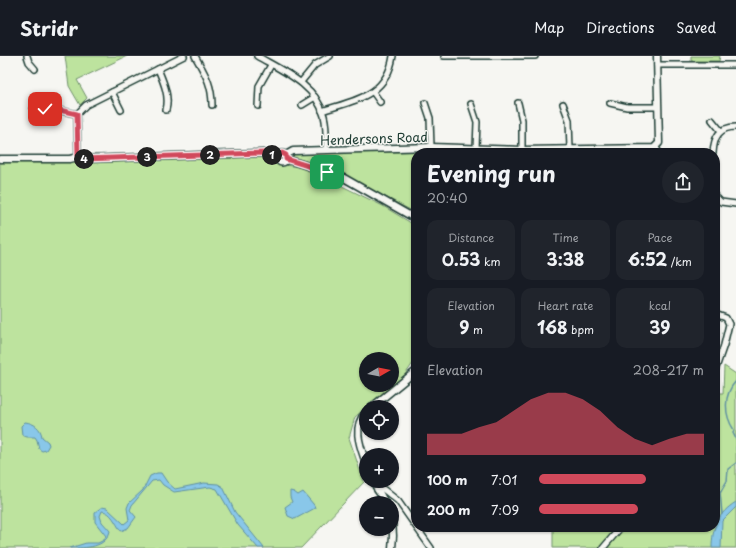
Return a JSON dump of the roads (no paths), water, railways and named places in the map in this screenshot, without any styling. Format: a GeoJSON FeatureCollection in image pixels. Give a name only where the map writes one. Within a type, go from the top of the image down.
{"type":"FeatureCollection","features":[{"type":"Feature","properties":{"kind":"street"},"geometry":{"type":"LineString","coordinates":[[27,56],[29,62],[35,69]]}},
{"type":"Feature","properties":{"kind":"street"},"geometry":{"type":"LineString","coordinates":[[0,159],[70,159],[78,157],[77,114],[86,105],[184,56]]}},
{"type":"Feature","properties":{"kind":"street"},"geometry":{"type":"LineString","coordinates":[[195,56],[206,74],[212,90],[212,105]]}},
{"type":"Feature","properties":{"kind":"street"},"geometry":{"type":"LineString","coordinates":[[257,56],[300,82],[315,97],[322,111],[325,122],[326,150]]}},
{"type":"Feature","properties":{"kind":"street"},"geometry":{"type":"LineString","coordinates":[[300,82],[315,64],[330,56]]}},
{"type":"Feature","properties":{"kind":"street"},"geometry":{"type":"LineString","coordinates":[[322,111],[373,92],[386,77],[393,56]]}},
{"type":"Feature","properties":{"kind":"street"},"geometry":{"type":"LineString","coordinates":[[444,56],[535,56]]}},
{"type":"Feature","properties":{"kind":"street"},"geometry":{"type":"LineString","coordinates":[[657,56],[658,148]]}},
{"type":"Feature","properties":{"kind":"street"},"geometry":{"type":"LineString","coordinates":[[657,64],[736,65]]}},
{"type":"Feature","properties":{"kind":"street"},"geometry":{"type":"LineString","coordinates":[[258,106],[259,86],[271,65]]}},
{"type":"Feature","properties":{"kind":"street"},"geometry":{"type":"LineString","coordinates":[[158,69],[163,81],[168,102],[166,110]]}},
{"type":"Feature","properties":{"kind":"street"},"geometry":{"type":"LineString","coordinates":[[112,92],[121,110]]}},
{"type":"Feature","properties":{"kind":"street"},"geometry":{"type":"LineString","coordinates":[[373,92],[380,102]]}},
{"type":"Feature","properties":{"kind":"street"},"geometry":{"type":"LineString","coordinates":[[302,105],[315,97]]}},
{"type":"Feature","properties":{"kind":"street"},"geometry":{"type":"LineString","coordinates":[[425,103],[430,118],[431,147]]}},
{"type":"Feature","properties":{"kind":"street"},"geometry":{"type":"LineString","coordinates":[[518,103],[522,120],[522,148]]}},
{"type":"Feature","properties":{"kind":"street"},"geometry":{"type":"LineString","coordinates":[[610,103],[627,107],[658,107]]}},
{"type":"Feature","properties":{"kind":"street"},"geometry":{"type":"LineString","coordinates":[[471,104],[477,122],[476,148]]}},
{"type":"Feature","properties":{"kind":"street"},"geometry":{"type":"LineString","coordinates":[[563,104],[569,120],[570,148]]}},
{"type":"Feature","properties":{"kind":"street"},"geometry":{"type":"LineString","coordinates":[[33,110],[53,109],[77,114]]}},
{"type":"Feature","properties":{"kind":"street"},"geometry":{"type":"LineString","coordinates":[[712,120],[720,131]]}},
{"type":"Feature","properties":{"kind":"street"},"geometry":{"type":"LineString","coordinates":[[714,148],[715,139],[720,131],[729,127],[736,127]]}},
{"type":"Feature","properties":{"kind":"street","name":"Hendersons Road"},"geometry":{"type":"LineString","coordinates":[[78,157],[86,159],[264,153],[277,157],[280,153],[286,157],[293,151],[431,147],[452,148]]}},
{"type":"Feature","properties":{"kind":"street"},"geometry":{"type":"LineString","coordinates":[[286,157],[344,178],[411,216]]}},
{"type":"Feature","properties":{"kind":"street"},"geometry":{"type":"LineString","coordinates":[[720,202],[736,204]]}},
{"type":"Feature","properties":{"kind":"street"},"geometry":{"type":"LineString","coordinates":[[720,316],[726,318],[729,324],[720,356]]}},
{"type":"Feature","properties":{"kind":"street"},"geometry":{"type":"LineString","coordinates":[[381,400],[411,375]]}},
{"type":"Feature","properties":{"kind":"street"},"geometry":{"type":"LineString","coordinates":[[359,426],[357,432],[360,448]]}},
{"type":"Feature","properties":{"kind":"street"},"geometry":{"type":"LineString","coordinates":[[381,496],[378,490],[383,489],[398,501],[411,520]]}},
{"type":"Feature","properties":{"kind":"street"},"geometry":{"type":"LineString","coordinates":[[420,532],[431,548]]}},
{"type":"Feature","properties":{"kind":"street"},"geometry":{"type":"LineString","coordinates":[[603,548],[617,532]]}},
{"type":"Feature","properties":{"kind":"street"},"geometry":{"type":"LineString","coordinates":[[392,548],[393,536]]}},
{"type":"Feature","properties":{"kind":"water"},"geometry":{"type":"Polygon","coordinates":[[[25,422],[34,425],[39,429],[42,437],[48,442],[49,445],[46,450],[42,451],[39,449],[35,437],[27,437],[22,435],[21,426],[25,422]]]}},
{"type":"Feature","properties":{"kind":"water"},"geometry":{"type":"Polygon","coordinates":[[[161,473],[167,482],[175,489],[204,483],[218,484],[223,487],[235,512],[264,548],[258,548],[238,525],[217,489],[210,487],[174,492],[163,485],[159,480],[152,481],[132,505],[130,510],[136,517],[128,528],[121,531],[113,518],[108,513],[102,511],[100,516],[102,522],[110,531],[108,537],[100,544],[94,546],[70,548],[86,543],[98,543],[104,540],[106,536],[95,522],[95,512],[102,507],[107,508],[124,524],[129,520],[127,508],[129,503],[143,490],[150,476],[161,473]]]}},
{"type":"Feature","properties":{"kind":"water"},"geometry":{"type":"Polygon","coordinates":[[[290,491],[298,495],[303,492],[315,508],[295,519],[288,516],[285,507],[292,502],[290,491]]]}},
{"type":"Feature","properties":{"kind":"water"},"geometry":{"type":"Polygon","coordinates":[[[736,502],[736,507],[722,521],[721,548],[712,548],[714,532],[720,532],[720,516],[736,502]]]}},
{"type":"Feature","properties":{"kind":"waterway"},"geometry":{"type":"LineString","coordinates":[[736,381],[729,392],[726,405],[728,418],[734,430],[733,433],[736,439]]}},
{"type":"Feature","properties":{"kind":"waterway"},"geometry":{"type":"LineString","coordinates":[[722,514],[720,493],[727,481],[728,469],[736,463]]}}]}
